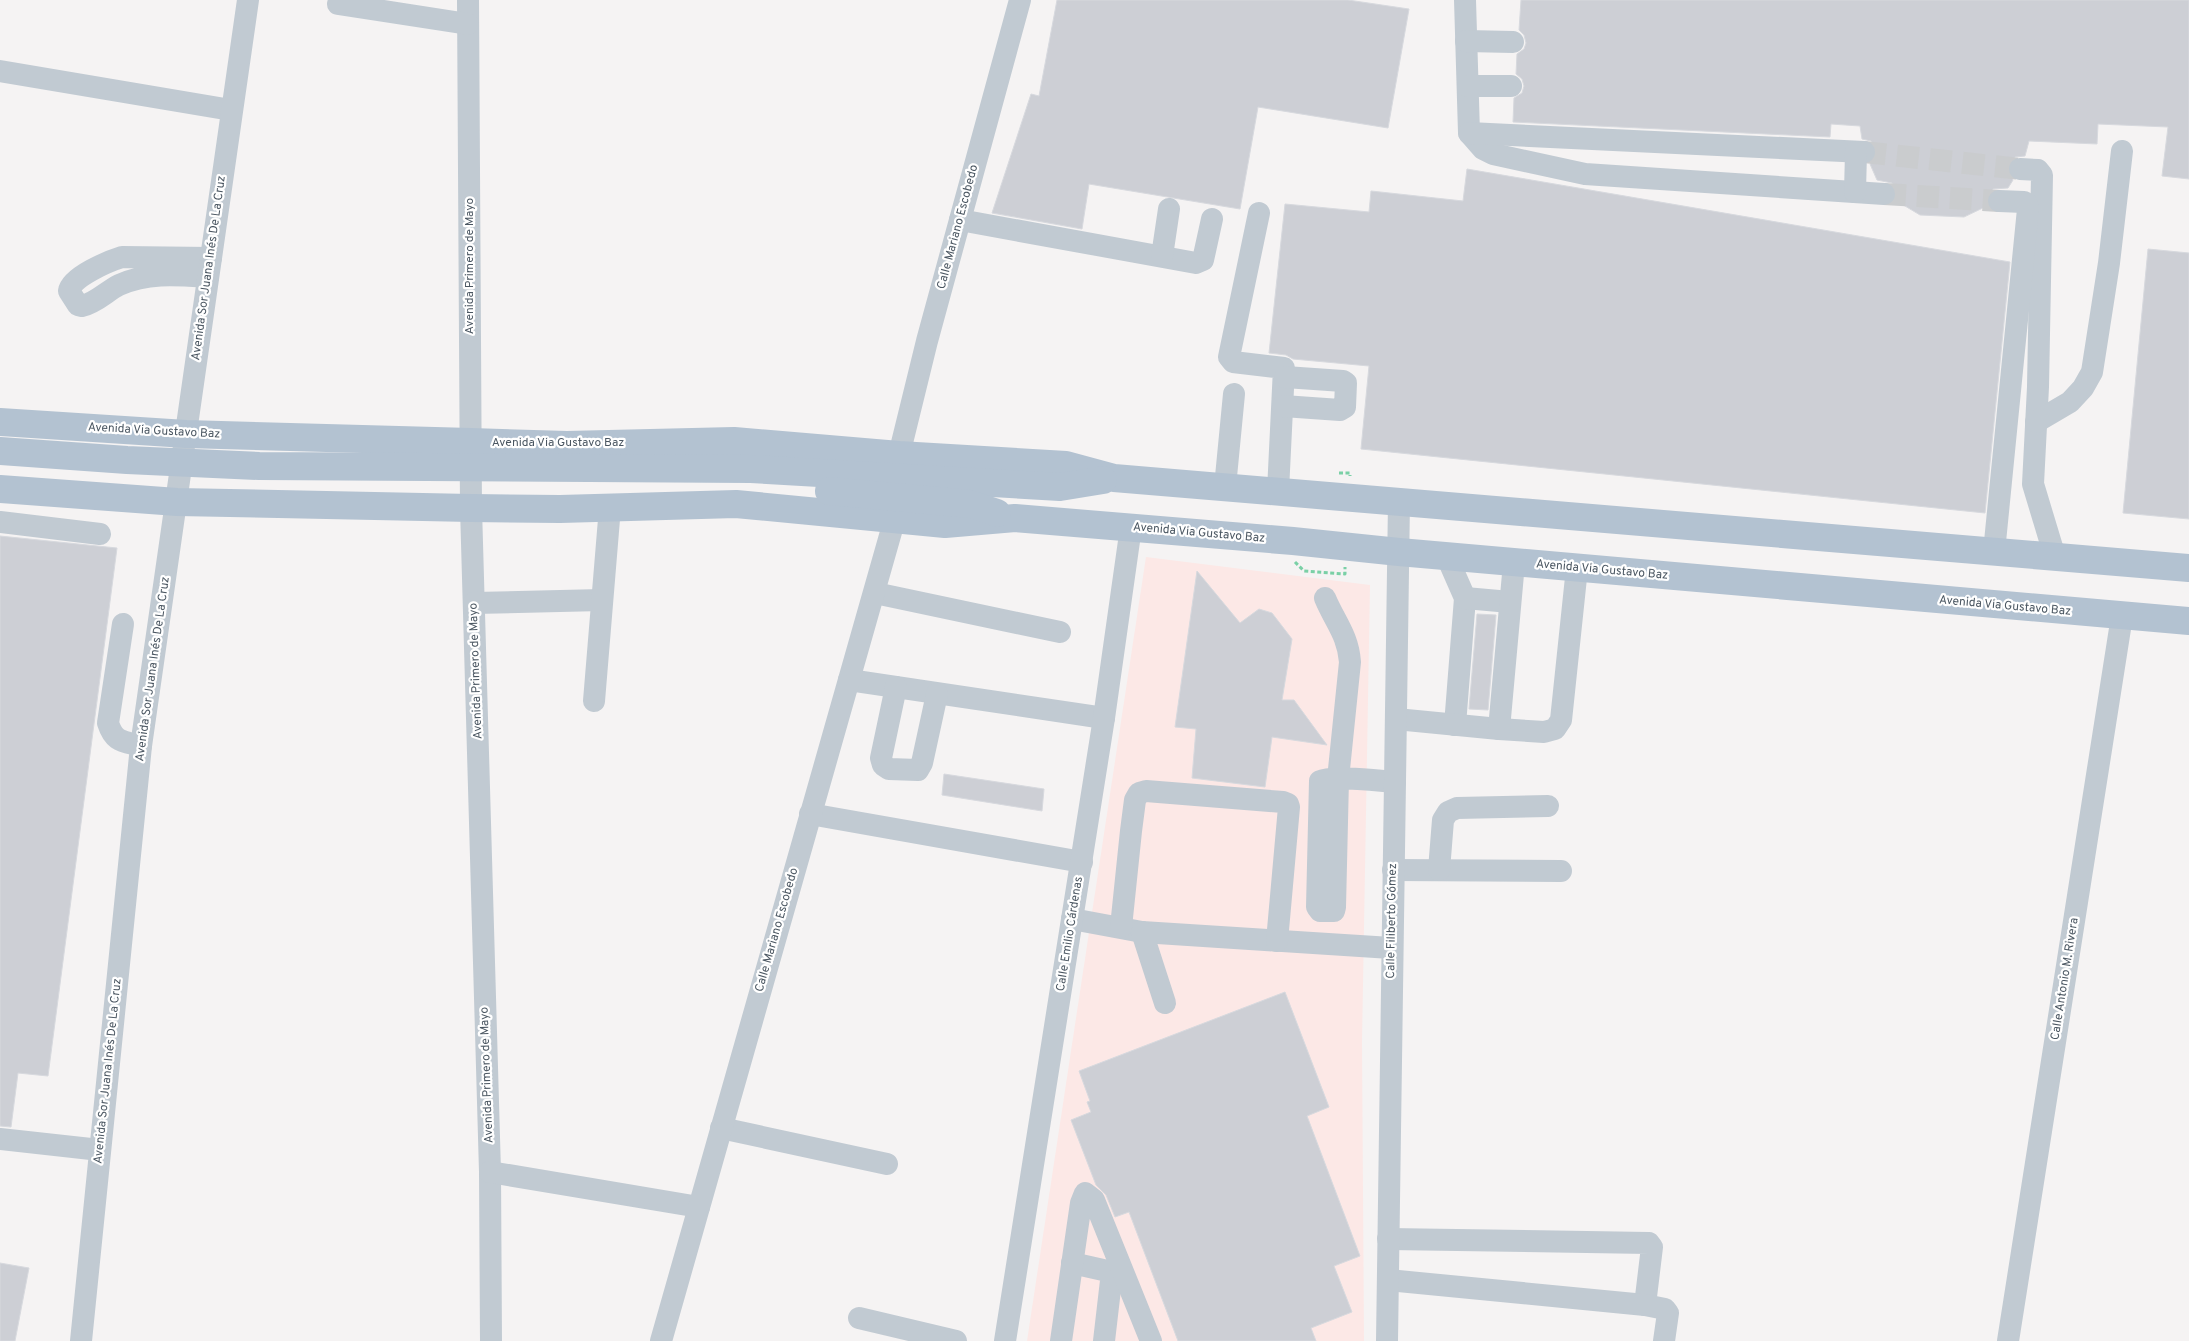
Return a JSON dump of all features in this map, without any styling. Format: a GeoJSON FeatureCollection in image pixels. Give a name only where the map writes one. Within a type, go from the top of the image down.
{"type":"FeatureCollection","features":[{"type":"Feature","properties":{"kind":"main road","name":"Avenida Via Gustavo Baz"},"geometry":{"type":"LineString","coordinates":[[0,422],[186,434],[567,445],[734,441],[899,455],[1066,465],[1114,478],[2189,568]]}},
{"type":"Feature","properties":{"kind":"main road"},"geometry":{"type":"LineString","coordinates":[[560,509],[548,482],[548,469],[557,449],[567,445]]}},
{"type":"Feature","properties":{"kind":"main road","name":"Avenida Via Gustavo Baz"},"geometry":{"type":"LineString","coordinates":[[0,451],[127,460],[259,466],[751,469],[921,489],[1015,518]]}},
{"type":"Feature","properties":{"kind":"main road","name":"Avenida Via Gustavo Baz"},"geometry":{"type":"LineString","coordinates":[[0,467],[131,476],[257,481],[921,489],[1060,487],[1114,478]]}},
{"type":"Feature","properties":{"kind":"main road","name":"Avenida Via Gustavo Baz"},"geometry":{"type":"LineString","coordinates":[[0,489],[177,502],[560,509],[736,504],[945,524],[1015,518],[2189,621]]}},
{"type":"Feature","properties":{"kind":"street","name":"Avenida Sor Juana Inés De La Cruz"},"geometry":{"type":"LineString","coordinates":[[81,1341],[141,746],[248,0]]}},
{"type":"Feature","properties":{"kind":"street","name":"Avenida Primero de Mayo"},"geometry":{"type":"LineString","coordinates":[[468,0],[472,508],[490,1172],[491,1341]]}},
{"type":"Feature","properties":{"kind":"street","name":"Calle Mariano Escobedo"},"geometry":{"type":"LineString","coordinates":[[899,455],[1020,0]]}},
{"type":"Feature","properties":{"kind":"street"},"geometry":{"type":"LineString","coordinates":[[1465,0],[1469,133],[1483,149],[1493,154],[1585,174],[1884,194]]}},
{"type":"Feature","properties":{"kind":"street"},"geometry":{"type":"LineString","coordinates":[[338,4],[468,24]]}},
{"type":"Feature","properties":{"kind":"street"},"geometry":{"type":"LineString","coordinates":[[1466,41],[1513,42]]}},
{"type":"Feature","properties":{"kind":"street"},"geometry":{"type":"LineString","coordinates":[[0,71],[231,110]]}},
{"type":"Feature","properties":{"kind":"street"},"geometry":{"type":"LineString","coordinates":[[1468,86],[1511,86]]}},
{"type":"Feature","properties":{"kind":"street"},"geometry":{"type":"LineString","coordinates":[[1469,133],[1860,152],[1855,192]]}},
{"type":"Feature","properties":{"kind":"street"},"geometry":{"type":"LineString","coordinates":[[1629,177],[1630,141]]}},
{"type":"Feature","properties":{"kind":"street"},"geometry":{"type":"LineString","coordinates":[[2036,422],[2070,402],[2083,388],[2092,372],[2109,263],[2122,151]]}},
{"type":"Feature","properties":{"kind":"street"},"geometry":{"type":"LineString","coordinates":[[2020,169],[2038,170],[2042,175],[2033,484],[2055,557]]}},
{"type":"Feature","properties":{"kind":"street"},"geometry":{"type":"LineString","coordinates":[[1994,552],[2028,209],[2027,204],[2024,202],[1999,200]]}},
{"type":"Feature","properties":{"kind":"street"},"geometry":{"type":"LineString","coordinates":[[1162,256],[1169,209]]}},
{"type":"Feature","properties":{"kind":"street"},"geometry":{"type":"LineString","coordinates":[[1259,214],[1230,357],[1233,362],[1281,366],[1284,368],[1278,491]]}},
{"type":"Feature","properties":{"kind":"street"},"geometry":{"type":"LineString","coordinates":[[960,220],[1196,263],[1203,260],[1212,219]]}},
{"type":"Feature","properties":{"kind":"street"},"geometry":{"type":"LineString","coordinates":[[150,266],[209,267]]}},
{"type":"Feature","properties":{"kind":"street"},"geometry":{"type":"LineString","coordinates":[[1283,406],[1340,410],[1346,407],[1347,387],[1346,383],[1342,381],[1284,377]]}},
{"type":"Feature","properties":{"kind":"street"},"geometry":{"type":"LineString","coordinates":[[1225,487],[1234,394]]}},
{"type":"Feature","properties":{"kind":"street","name":"Calle Filiberto Gómez"},"geometry":{"type":"LineString","coordinates":[[1387,1341],[1391,948],[1399,501]]}},
{"type":"Feature","properties":{"kind":"street"},"geometry":{"type":"LineString","coordinates":[[594,701],[610,507]]}},
{"type":"Feature","properties":{"kind":"street","name":"Calle Mariano Escobedo"},"geometry":{"type":"LineString","coordinates":[[661,1341],[810,814],[875,593],[894,518]]}},
{"type":"Feature","properties":{"kind":"street"},"geometry":{"type":"LineString","coordinates":[[0,522],[100,534]]}},
{"type":"Feature","properties":{"kind":"street","name":"Calle Emilio Cárdenas"},"geometry":{"type":"LineString","coordinates":[[1005,1341],[1082,862],[1131,527]]}},
{"type":"Feature","properties":{"kind":"street"},"geometry":{"type":"LineString","coordinates":[[1447,556],[1465,598],[1455,725]]}},
{"type":"Feature","properties":{"kind":"street"},"geometry":{"type":"LineString","coordinates":[[1499,729],[1514,563]]}},
{"type":"Feature","properties":{"kind":"street"},"geometry":{"type":"LineString","coordinates":[[1396,719],[1544,732],[1555,729],[1561,720],[1576,568]]}},
{"type":"Feature","properties":{"kind":"street"},"geometry":{"type":"LineString","coordinates":[[875,593],[1060,632]]}},
{"type":"Feature","properties":{"kind":"street"},"geometry":{"type":"LineString","coordinates":[[1324,598],[1344,633],[1349,648],[1350,662],[1338,779],[1335,907],[1334,911],[1331,912],[1320,911],[1317,907],[1319,783],[1323,779],[1338,779],[1395,782]]}},
{"type":"Feature","properties":{"kind":"street"},"geometry":{"type":"LineString","coordinates":[[1465,598],[1510,602]]}},
{"type":"Feature","properties":{"kind":"street"},"geometry":{"type":"LineString","coordinates":[[474,603],[602,600]]}},
{"type":"Feature","properties":{"kind":"street","name":"Calle Antonio M. Rivera"},"geometry":{"type":"LineString","coordinates":[[2008,1341],[2122,616]]}},
{"type":"Feature","properties":{"kind":"street"},"geometry":{"type":"LineString","coordinates":[[123,624],[108,723],[112,735],[118,740],[141,746]]}},
{"type":"Feature","properties":{"kind":"street"},"geometry":{"type":"LineString","coordinates":[[849,680],[1104,718]]}},
{"type":"Feature","properties":{"kind":"street"},"geometry":{"type":"LineString","coordinates":[[896,687],[881,758],[883,765],[889,768],[918,770],[922,763],[938,694]]}},
{"type":"Feature","properties":{"kind":"street"},"geometry":{"type":"LineString","coordinates":[[1165,1003],[1131,929],[1131,832],[1136,800],[1139,793],[1146,791],[1283,802],[1288,804],[1277,941]]}},
{"type":"Feature","properties":{"kind":"street"},"geometry":{"type":"LineString","coordinates":[[1439,870],[1443,820],[1448,812],[1457,808],[1548,806]]}},
{"type":"Feature","properties":{"kind":"street"},"geometry":{"type":"LineString","coordinates":[[810,814],[1082,862]]}},
{"type":"Feature","properties":{"kind":"street"},"geometry":{"type":"LineString","coordinates":[[1393,870],[1562,871]]}},
{"type":"Feature","properties":{"kind":"street"},"geometry":{"type":"LineString","coordinates":[[1072,919],[1131,929],[1391,948]]}},
{"type":"Feature","properties":{"kind":"street"},"geometry":{"type":"LineString","coordinates":[[721,1128],[887,1164]]}},
{"type":"Feature","properties":{"kind":"street"},"geometry":{"type":"LineString","coordinates":[[0,1140],[100,1150]]}},
{"type":"Feature","properties":{"kind":"street"},"geometry":{"type":"LineString","coordinates":[[490,1172],[699,1207]]}},
{"type":"Feature","properties":{"kind":"street"},"geometry":{"type":"LineString","coordinates":[[1061,1341],[1081,1203],[1085,1193],[1094,1200],[1113,1262],[1151,1341]]}},
{"type":"Feature","properties":{"kind":"street"},"geometry":{"type":"LineString","coordinates":[[1388,1239],[1649,1243],[1652,1247],[1645,1305]]}},
{"type":"Feature","properties":{"kind":"street"},"geometry":{"type":"LineString","coordinates":[[1072,1263],[1113,1262]]}},
{"type":"Feature","properties":{"kind":"street"},"geometry":{"type":"LineString","coordinates":[[1104,1341],[1113,1262]]}},
{"type":"Feature","properties":{"kind":"street"},"geometry":{"type":"LineString","coordinates":[[1388,1280],[1645,1305],[1665,1309],[1668,1312],[1664,1341]]}},
{"type":"Feature","properties":{"kind":"street"},"geometry":{"type":"LineString","coordinates":[[859,1318],[956,1341]]}},
{"type":"Feature","properties":{"kind":"path"},"geometry":{"type":"LineString","coordinates":[[1304,571],[1345,574]]}},
{"type":"Feature","properties":{"kind":"shaded area"},"geometry":{"type":"Polygon","coordinates":[[[1146,557],[1370,585],[1362,1042],[1364,1341],[1027,1341],[1146,557]]]}},
{"type":"Feature","properties":{"kind":"building"},"geometry":{"type":"Polygon","coordinates":[[[1057,0],[1348,0],[1409,9],[1388,128],[1258,107],[1240,209],[1089,184],[1082,229],[992,213],[1031,94],[1039,96],[1057,0]]]}},
{"type":"Feature","properties":{"kind":"building"},"geometry":{"type":"Polygon","coordinates":[[[1521,0],[2189,0],[2189,179],[2162,176],[2168,127],[2098,124],[2097,144],[2029,141],[2025,156],[2015,157],[2009,162],[2008,174],[2013,180],[2008,188],[1993,189],[1988,194],[1987,206],[1964,217],[1920,215],[1895,200],[1896,189],[1892,183],[1877,180],[1870,164],[1875,159],[1876,146],[1871,141],[1862,139],[1860,126],[1831,124],[1830,137],[1513,122],[1514,98],[1522,93],[1524,86],[1522,79],[1516,74],[1517,54],[1524,49],[1526,43],[1524,35],[1519,30],[1521,0]]]}},
{"type":"Feature","properties":{"kind":"building"},"geometry":{"type":"Polygon","coordinates":[[[1467,169],[2010,262],[1985,513],[1361,449],[1369,366],[1293,359],[1286,355],[1269,353],[1285,204],[1369,212],[1371,191],[1463,201],[1467,169]]]}},
{"type":"Feature","properties":{"kind":"building"},"geometry":{"type":"Polygon","coordinates":[[[2148,249],[2189,253],[2189,519],[2123,513],[2148,249]]]}},
{"type":"Feature","properties":{"kind":"building"},"geometry":{"type":"Polygon","coordinates":[[[0,536],[117,548],[48,1076],[18,1073],[11,1127],[0,1126],[0,536]]]}},
{"type":"Feature","properties":{"kind":"building"},"geometry":{"type":"Polygon","coordinates":[[[1197,571],[1240,623],[1259,609],[1272,613],[1292,639],[1282,700],[1294,700],[1327,745],[1272,737],[1265,787],[1192,778],[1196,729],[1175,727],[1197,571]]]}},
{"type":"Feature","properties":{"kind":"building"},"geometry":{"type":"Polygon","coordinates":[[[1477,614],[1496,615],[1488,710],[1469,709],[1477,614]]]}},
{"type":"Feature","properties":{"kind":"building"},"geometry":{"type":"Polygon","coordinates":[[[944,774],[1044,789],[1042,811],[942,795],[944,774]]]}},
{"type":"Feature","properties":{"kind":"building"},"geometry":{"type":"Polygon","coordinates":[[[1285,992],[1329,1107],[1307,1116],[1360,1256],[1334,1266],[1352,1312],[1311,1328],[1316,1341],[1178,1341],[1129,1212],[1115,1217],[1106,1195],[1096,1185],[1071,1120],[1091,1112],[1087,1102],[1090,1101],[1079,1071],[1285,992]]]}},
{"type":"Feature","properties":{"kind":"building"},"geometry":{"type":"Polygon","coordinates":[[[0,1263],[29,1268],[15,1341],[0,1341],[0,1263]]]}},
{"type":"Feature","properties":{"kind":"tunnel"},"geometry":{"type":"LineString","coordinates":[[1864,152],[2020,169]]}},
{"type":"Feature","properties":{"kind":"tunnel"},"geometry":{"type":"LineString","coordinates":[[1884,194],[1999,201]]}}]}
